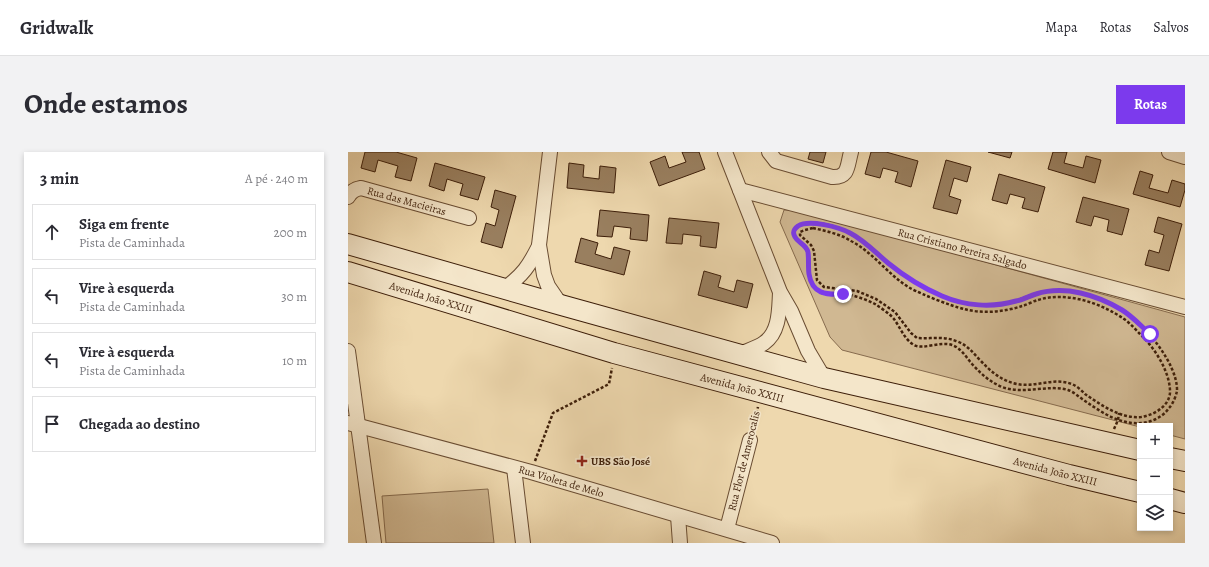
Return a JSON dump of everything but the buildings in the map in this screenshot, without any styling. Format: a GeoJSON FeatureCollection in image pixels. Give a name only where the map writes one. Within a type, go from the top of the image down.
{"type":"FeatureCollection","features":[{"type":"Feature","properties":{"kind":"main road"},"geometry":{"type":"LineString","coordinates":[[348,244],[561,306],[630,323],[738,355],[824,378],[1137,449]]}},
{"type":"Feature","properties":{"kind":"main road","name":"Avenida João XXIII"},"geometry":{"type":"LineString","coordinates":[[348,272],[614,353],[1069,475],[1137,491]]}},
{"type":"Feature","properties":{"kind":"main road"},"geometry":{"type":"LineString","coordinates":[[1173,459],[1185,461]]}},
{"type":"Feature","properties":{"kind":"main road"},"geometry":{"type":"LineString","coordinates":[[1173,500],[1185,503]]}},
{"type":"Feature","properties":{"kind":"street"},"geometry":{"type":"LineString","coordinates":[[550,152],[539,245],[544,275],[548,286],[561,306]]}},
{"type":"Feature","properties":{"kind":"street"},"geometry":{"type":"LineString","coordinates":[[725,152],[780,292],[808,351],[824,378]]}},
{"type":"Feature","properties":{"kind":"street"},"geometry":{"type":"LineString","coordinates":[[769,152],[776,161],[837,178],[842,177],[845,174],[851,152]]}},
{"type":"Feature","properties":{"kind":"street"},"geometry":{"type":"LineString","coordinates":[[1169,152],[1185,157]]}},
{"type":"Feature","properties":{"kind":"street","name":"Rua das Macieiras"},"geometry":{"type":"LineString","coordinates":[[348,197],[355,189],[361,188],[468,218]]}},
{"type":"Feature","properties":{"kind":"street","name":"Rua Cristiano Pereira Salgado"},"geometry":{"type":"LineString","coordinates":[[740,190],[1185,307]]}},
{"type":"Feature","properties":{"kind":"street"},"geometry":{"type":"LineString","coordinates":[[504,289],[517,280],[526,271],[539,245]]}},
{"type":"Feature","properties":{"kind":"street"},"geometry":{"type":"LineString","coordinates":[[738,355],[765,342],[774,332],[779,317],[780,292]]}},
{"type":"Feature","properties":{"kind":"street"},"geometry":{"type":"LineString","coordinates":[[348,351],[353,424],[374,543]]}},
{"type":"Feature","properties":{"kind":"street","name":"Rua Violeta de Melo"},"geometry":{"type":"LineString","coordinates":[[353,424],[531,472],[772,543]]}},
{"type":"Feature","properties":{"kind":"street","name":"Rua Flor de Amerocalis"},"geometry":{"type":"LineString","coordinates":[[727,530],[750,440]]}},
{"type":"Feature","properties":{"kind":"street"},"geometry":{"type":"LineString","coordinates":[[514,468],[523,543]]}},
{"type":"Feature","properties":{"kind":"street"},"geometry":{"type":"LineString","coordinates":[[678,516],[680,543]]}},
{"type":"Feature","properties":{"kind":"path"},"geometry":{"type":"LineString","coordinates":[[802,224],[821,225],[850,233],[914,282],[942,296],[966,304],[983,306],[1001,305],[1036,294],[1056,291],[1071,291],[1102,300],[1124,311],[1150,334],[1164,353],[1175,378],[1177,392],[1168,411],[1156,420],[1141,423],[1123,421],[1103,413],[1071,391],[1063,389],[1027,391],[1004,388],[987,379],[962,351],[950,344],[914,345],[905,336],[893,317],[872,303],[855,296],[843,294],[827,295],[816,288],[810,280],[808,252],[805,246],[799,242],[794,235],[793,231],[796,227],[802,224]]}},
{"type":"Feature","properties":{"kind":"path"},"geometry":{"type":"LineString","coordinates":[[813,228],[851,241],[868,252],[892,275],[911,288],[965,309],[984,312],[1004,310],[1021,307],[1040,299],[1058,297],[1073,298],[1088,302],[1102,307],[1124,319],[1147,341],[1162,362],[1170,383],[1170,393],[1166,403],[1155,413],[1141,417],[1130,417],[1110,409],[1074,385],[1051,381],[1019,384],[1004,380],[991,372],[970,348],[957,341],[945,338],[917,338],[910,333],[895,312],[876,299],[857,291],[824,287],[817,280],[814,251],[811,245],[800,235],[800,232],[805,230],[813,228]]}},
{"type":"Feature","properties":{"kind":"path"},"geometry":{"type":"LineString","coordinates":[[531,472],[553,413],[609,384],[614,353]]}},
{"type":"Feature","properties":{"kind":"path","name":"Rua Flor de Amerocalis"},"geometry":{"type":"LineString","coordinates":[[750,440],[762,393]]}},
{"type":"Feature","properties":{"kind":"shaded area"},"geometry":{"type":"Polygon","coordinates":[[[784,210],[797,210],[1185,317],[1185,439],[1173,436],[1173,423],[1137,423],[1137,426],[842,350],[830,337],[780,222],[784,210]]]}},
{"type":"Feature","properties":{"kind":"shaded area"},"geometry":{"type":"Polygon","coordinates":[[[488,489],[494,543],[386,543],[382,496],[488,489]]]}},
{"type":"Feature","properties":{"kind":"place","name":"UBS São José"},"geometry":{"type":"Point","coordinates":[582,461]}},
{"type":"Feature","properties":{"kind":"route"},"geometry":{"type":"LineString","coordinates":[[843,294],[827,295],[820,292],[810,280],[808,252],[805,246],[795,238],[793,231],[796,227],[802,224],[821,225],[850,233],[864,242],[889,264],[914,282],[942,296],[966,304],[983,306],[1001,305],[1036,294],[1056,291],[1071,291],[1102,300],[1124,311],[1150,334]]}}]}
